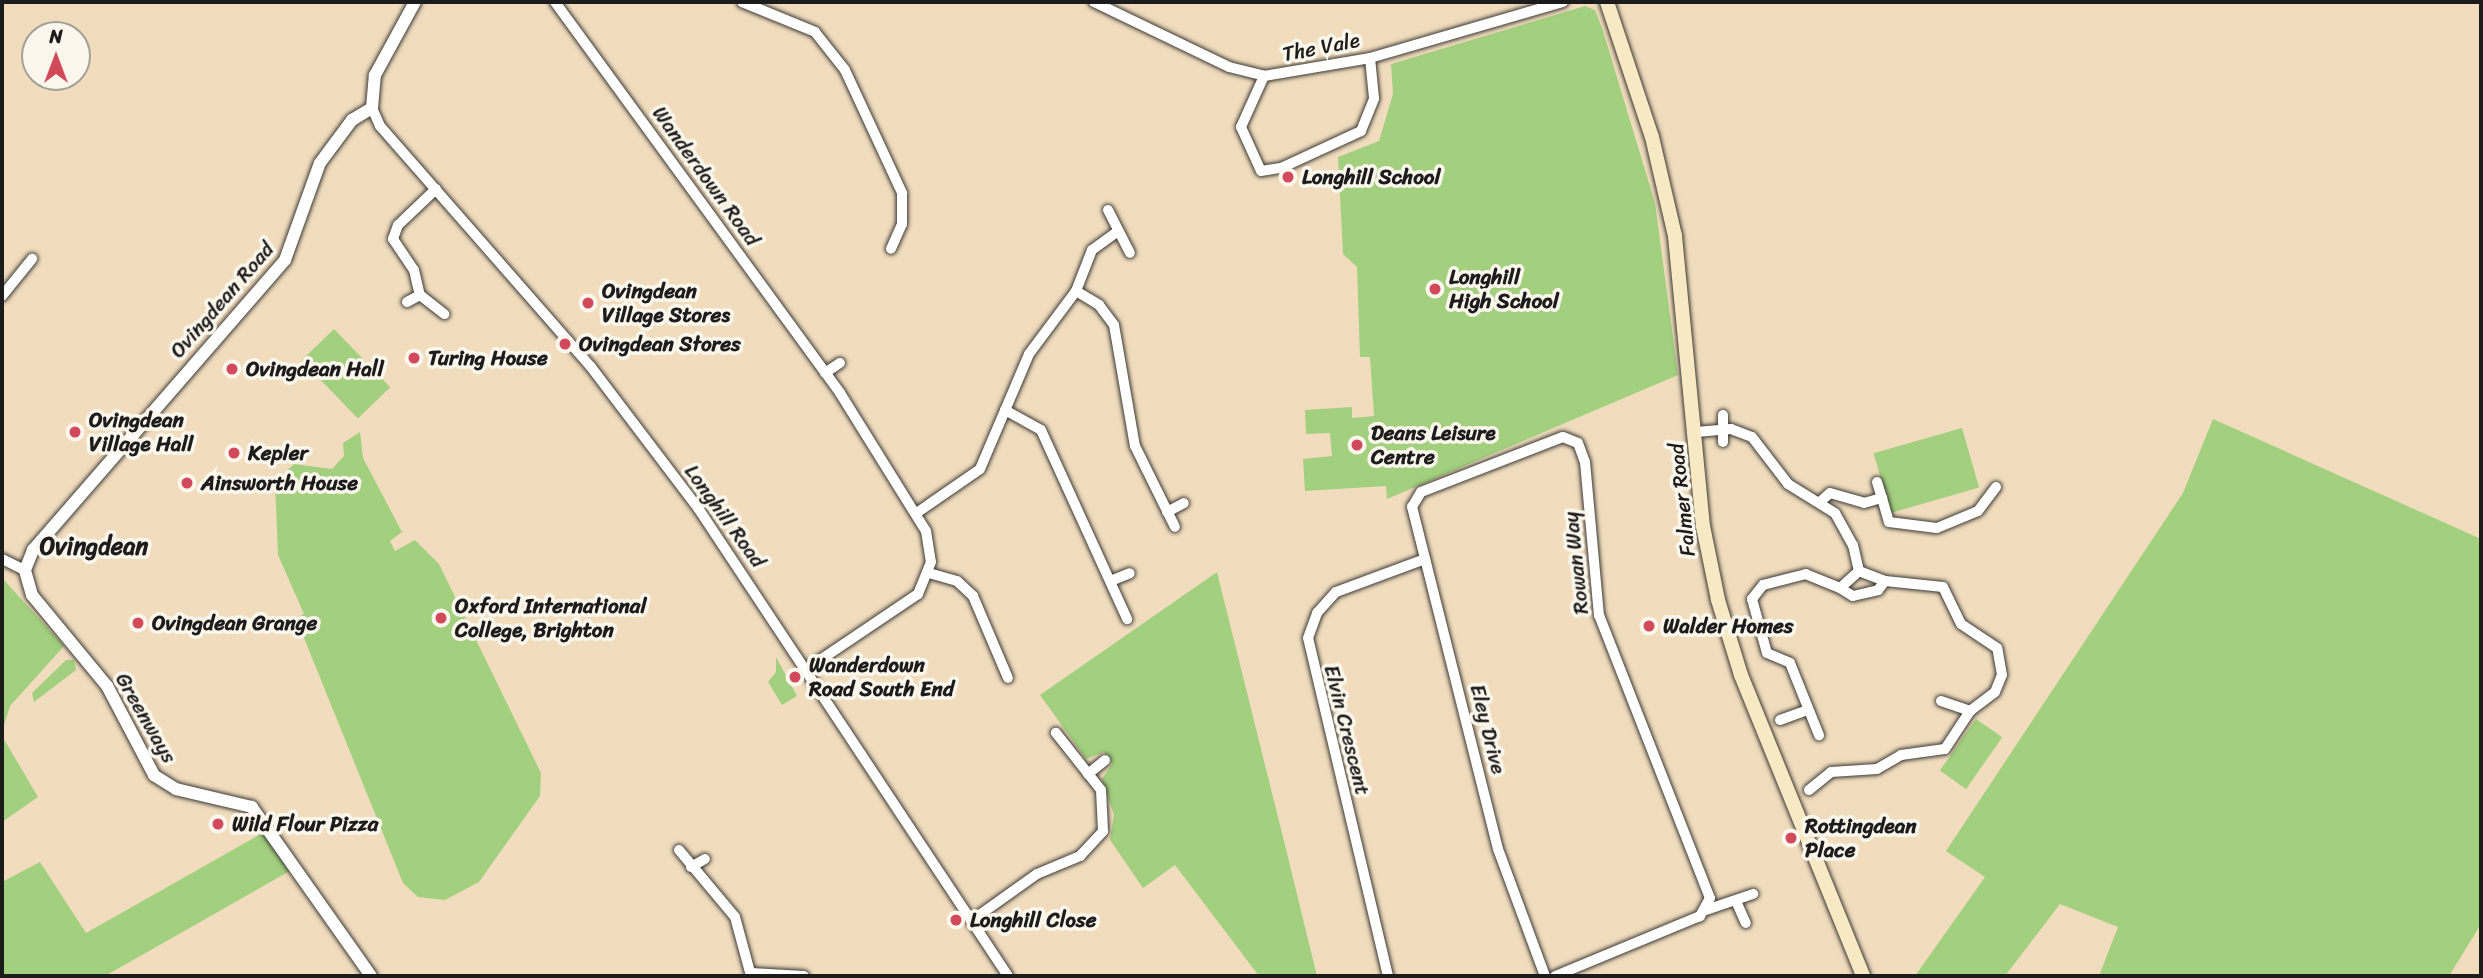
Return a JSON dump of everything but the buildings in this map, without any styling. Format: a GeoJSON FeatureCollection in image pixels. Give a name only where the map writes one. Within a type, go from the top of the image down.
{"type":"FeatureCollection","features":[{"type":"Feature","properties":{"kind":"main road","name":"Falmer Road"},"geometry":{"type":"LineString","coordinates":[[1607,2],[1652,137],[1675,236],[1703,526],[1729,637],[1863,976]]}},
{"type":"Feature","properties":{"kind":"street"},"geometry":{"type":"LineString","coordinates":[[372,108],[375,75],[415,2]]}},
{"type":"Feature","properties":{"kind":"street","name":"Wanderdown Road"},"geometry":{"type":"LineString","coordinates":[[555,2],[825,373],[918,512],[929,539],[929,573]]}},
{"type":"Feature","properties":{"kind":"street"},"geometry":{"type":"LineString","coordinates":[[742,2],[815,32],[845,70],[902,193],[902,224],[891,249]]}},
{"type":"Feature","properties":{"kind":"street","name":"The Vale"},"geometry":{"type":"LineString","coordinates":[[1094,2],[1229,67],[1264,76],[1370,58],[1563,2]]}},
{"type":"Feature","properties":{"kind":"street"},"geometry":{"type":"LineString","coordinates":[[1264,76],[1241,127],[1261,171],[1281,169],[1361,131],[1374,98],[1370,58]]}},
{"type":"Feature","properties":{"kind":"street","name":"Longhill Road"},"geometry":{"type":"LineString","coordinates":[[372,108],[380,126],[627,414],[749,581],[804,671],[1008,976]]}},
{"type":"Feature","properties":{"kind":"street","name":"Ovingdean Road"},"geometry":{"type":"LineString","coordinates":[[25,570],[30,554],[135,439],[206,345],[276,274],[296,243],[320,163],[356,116],[372,108]]}},
{"type":"Feature","properties":{"kind":"street"},"geometry":{"type":"LineString","coordinates":[[436,189],[393,234],[414,270],[420,295],[444,314]]}},
{"type":"Feature","properties":{"kind":"street"},"geometry":{"type":"LineString","coordinates":[[1108,209],[1130,253]]}},
{"type":"Feature","properties":{"kind":"street"},"geometry":{"type":"LineString","coordinates":[[918,512],[970,480],[990,452],[1028,354],[1076,291],[1092,250],[1118,230]]}},
{"type":"Feature","properties":{"kind":"street"},"geometry":{"type":"LineString","coordinates":[[2,296],[32,259]]}},
{"type":"Feature","properties":{"kind":"street"},"geometry":{"type":"LineString","coordinates":[[1076,291],[1099,305],[1114,326],[1135,446],[1175,527]]}},
{"type":"Feature","properties":{"kind":"street"},"geometry":{"type":"LineString","coordinates":[[408,302],[420,295]]}},
{"type":"Feature","properties":{"kind":"street"},"geometry":{"type":"LineString","coordinates":[[825,373],[840,363]]}},
{"type":"Feature","properties":{"kind":"street"},"geometry":{"type":"LineString","coordinates":[[1005,410],[1041,430],[1113,580],[1127,619]]}},
{"type":"Feature","properties":{"kind":"street"},"geometry":{"type":"LineString","coordinates":[[1723,415],[1723,442]]}},
{"type":"Feature","properties":{"kind":"street"},"geometry":{"type":"LineString","coordinates":[[1696,432],[1723,429],[1752,438],[1788,484],[1820,502],[1841,519],[1859,570],[1885,581],[1937,583],[1961,624],[1997,648],[1998,686],[1970,711],[1955,741],[1942,750],[1901,755],[1877,769],[1831,772],[1809,790]]}},
{"type":"Feature","properties":{"kind":"street","name":"Rowan Way"},"geometry":{"type":"LineString","coordinates":[[1424,491],[1559,437],[1580,446],[1600,615],[1709,887],[1706,910]]}},
{"type":"Feature","properties":{"kind":"street"},"geometry":{"type":"LineString","coordinates":[[1877,482],[1889,522],[1937,528],[1978,511],[1996,487]]}},
{"type":"Feature","properties":{"kind":"street","name":"Eley Drive"},"geometry":{"type":"LineString","coordinates":[[1424,491],[1412,507],[1498,849],[1545,976]]}},
{"type":"Feature","properties":{"kind":"street"},"geometry":{"type":"LineString","coordinates":[[1820,502],[1830,493],[1864,503],[1882,498]]}},
{"type":"Feature","properties":{"kind":"street"},"geometry":{"type":"LineString","coordinates":[[1167,512],[1184,503]]}},
{"type":"Feature","properties":{"kind":"street"},"geometry":{"type":"LineString","coordinates":[[2,559],[25,570]]}},
{"type":"Feature","properties":{"kind":"street","name":"Elvin Crescent"},"geometry":{"type":"LineString","coordinates":[[1388,976],[1308,638],[1317,613],[1336,592],[1425,559]]}},
{"type":"Feature","properties":{"kind":"street","name":"Greenways"},"geometry":{"type":"LineString","coordinates":[[25,570],[37,602],[107,686],[154,775],[176,789],[231,797],[258,813],[371,976]]}},
{"type":"Feature","properties":{"kind":"street"},"geometry":{"type":"LineString","coordinates":[[1840,588],[1859,570]]}},
{"type":"Feature","properties":{"kind":"street"},"geometry":{"type":"LineString","coordinates":[[804,671],[906,607],[929,573],[957,581],[973,596],[1008,678]]}},
{"type":"Feature","properties":{"kind":"street"},"geometry":{"type":"LineString","coordinates":[[1113,580],[1130,573]]}},
{"type":"Feature","properties":{"kind":"street"},"geometry":{"type":"LineString","coordinates":[[1819,735],[1790,663],[1767,653],[1752,597],[1763,585],[1806,574],[1853,596],[1878,590],[1885,581]]}},
{"type":"Feature","properties":{"kind":"street"},"geometry":{"type":"LineString","coordinates":[[1941,701],[1970,711]]}},
{"type":"Feature","properties":{"kind":"street"},"geometry":{"type":"LineString","coordinates":[[1780,720],[1807,710]]}},
{"type":"Feature","properties":{"kind":"street"},"geometry":{"type":"LineString","coordinates":[[971,921],[1099,838],[1106,805],[1088,774],[1056,733]]}},
{"type":"Feature","properties":{"kind":"street"},"geometry":{"type":"LineString","coordinates":[[1088,774],[1105,760]]}},
{"type":"Feature","properties":{"kind":"street"},"geometry":{"type":"LineString","coordinates":[[679,850],[735,917],[751,975],[804,976]]}},
{"type":"Feature","properties":{"kind":"street"},"geometry":{"type":"LineString","coordinates":[[691,867],[705,859]]}},
{"type":"Feature","properties":{"kind":"street"},"geometry":{"type":"LineString","coordinates":[[1556,976],[1706,910],[1753,894]]}},
{"type":"Feature","properties":{"kind":"street"},"geometry":{"type":"LineString","coordinates":[[1736,901],[1746,923]]}},
{"type":"Feature","properties":{"kind":"green space","name":"Longhill High School"},"geometry":{"type":"Polygon","coordinates":[[[1585,6],[1595,10],[1603,31],[1655,203],[1678,375],[1387,499],[1386,486],[1305,491],[1303,459],[1332,456],[1330,433],[1306,434],[1305,410],[1352,407],[1352,418],[1374,416],[1370,357],[1360,357],[1357,267],[1343,254],[1338,157],[1379,141],[1393,94],[1391,64],[1585,6]]]}},
{"type":"Feature","properties":{"kind":"green space"},"geometry":{"type":"Polygon","coordinates":[[[334,329],[390,387],[358,419],[302,360],[334,329]]]}},
{"type":"Feature","properties":{"kind":"green space"},"geometry":{"type":"Polygon","coordinates":[[[2213,419],[2481,539],[2481,924],[2449,976],[2099,976],[2118,927],[2060,904],[2005,976],[1915,976],[1985,877],[1946,851],[2183,493],[2213,419]]]}},
{"type":"Feature","properties":{"kind":"green space"},"geometry":{"type":"Polygon","coordinates":[[[1962,428],[1979,488],[1891,513],[1874,453],[1962,428]]]}},
{"type":"Feature","properties":{"kind":"green space"},"geometry":{"type":"Polygon","coordinates":[[[360,432],[363,458],[402,532],[390,541],[395,551],[415,540],[439,564],[541,773],[540,796],[479,882],[445,900],[418,897],[403,883],[296,618],[304,614],[278,555],[275,482],[294,464],[332,469],[344,456],[343,443],[360,432]]]}},
{"type":"Feature","properties":{"kind":"green space"},"geometry":{"type":"Polygon","coordinates":[[[1217,572],[1317,976],[1259,976],[1175,865],[1143,888],[1110,840],[1114,815],[1102,779],[1112,764],[1104,752],[1086,759],[1040,695],[1217,572]]]}},
{"type":"Feature","properties":{"kind":"green space"},"geometry":{"type":"Polygon","coordinates":[[[2,578],[64,646],[10,706],[2,732],[2,578]]]}},
{"type":"Feature","properties":{"kind":"green space"},"geometry":{"type":"Polygon","coordinates":[[[776,657],[797,696],[782,705],[768,682],[776,672],[776,657]]]}},
{"type":"Feature","properties":{"kind":"green space"},"geometry":{"type":"Polygon","coordinates":[[[66,660],[74,660],[76,670],[34,702],[32,693],[66,660]]]}},
{"type":"Feature","properties":{"kind":"green space"},"geometry":{"type":"Polygon","coordinates":[[[1976,719],[2002,737],[1966,789],[1940,771],[1976,719]]]}},
{"type":"Feature","properties":{"kind":"green space"},"geometry":{"type":"Polygon","coordinates":[[[2,736],[38,797],[2,822],[2,736]]]}},
{"type":"Feature","properties":{"kind":"green space"},"geometry":{"type":"Polygon","coordinates":[[[266,831],[292,868],[288,872],[105,976],[2,976],[2,882],[40,862],[86,933],[266,831]]]}},
{"type":"Feature","properties":{"kind":"place","name":"Longhill School"},"geometry":{"type":"Point","coordinates":[1288,177]}},
{"type":"Feature","properties":{"kind":"place","name":"Longhill High School"},"geometry":{"type":"Point","coordinates":[1435,289]}},
{"type":"Feature","properties":{"kind":"place","name":"Ovingdean Village Stores"},"geometry":{"type":"Point","coordinates":[588,303]}},
{"type":"Feature","properties":{"kind":"place","name":"Ovingdean Stores"},"geometry":{"type":"Point","coordinates":[565,344]}},
{"type":"Feature","properties":{"kind":"place","name":"Turing House"},"geometry":{"type":"Point","coordinates":[414,358]}},
{"type":"Feature","properties":{"kind":"place","name":"Ovingdean Hall"},"geometry":{"type":"Point","coordinates":[232,369]}},
{"type":"Feature","properties":{"kind":"place","name":"Ovingdean Village Hall"},"geometry":{"type":"Point","coordinates":[75,432]}},
{"type":"Feature","properties":{"kind":"place","name":"Deans Leisure Centre"},"geometry":{"type":"Point","coordinates":[1357,445]}},
{"type":"Feature","properties":{"kind":"place","name":"Kepler"},"geometry":{"type":"Point","coordinates":[234,453]}},
{"type":"Feature","properties":{"kind":"place","name":"Ainsworth House"},"geometry":{"type":"Point","coordinates":[187,483]}},
{"type":"Feature","properties":{"kind":"place","name":"Oxford International College, Brighton"},"geometry":{"type":"Point","coordinates":[441,618]}},
{"type":"Feature","properties":{"kind":"place","name":"Ovingdean Grange"},"geometry":{"type":"Point","coordinates":[138,623]}},
{"type":"Feature","properties":{"kind":"place","name":"Walder Homes"},"geometry":{"type":"Point","coordinates":[1649,626]}},
{"type":"Feature","properties":{"kind":"place","name":"Wanderdown Road South End"},"geometry":{"type":"Point","coordinates":[795,677]}},
{"type":"Feature","properties":{"kind":"place","name":"Wild Flour Pizza"},"geometry":{"type":"Point","coordinates":[218,824]}},
{"type":"Feature","properties":{"kind":"place","name":"Rottingdean Place"},"geometry":{"type":"Point","coordinates":[1791,838]}},
{"type":"Feature","properties":{"kind":"place","name":"Longhill Close"},"geometry":{"type":"Point","coordinates":[956,920]}},
{"type":"Feature","properties":{"kind":"district","name":"Ovingdean"},"geometry":{"type":"Point","coordinates":[94,547]}}]}
